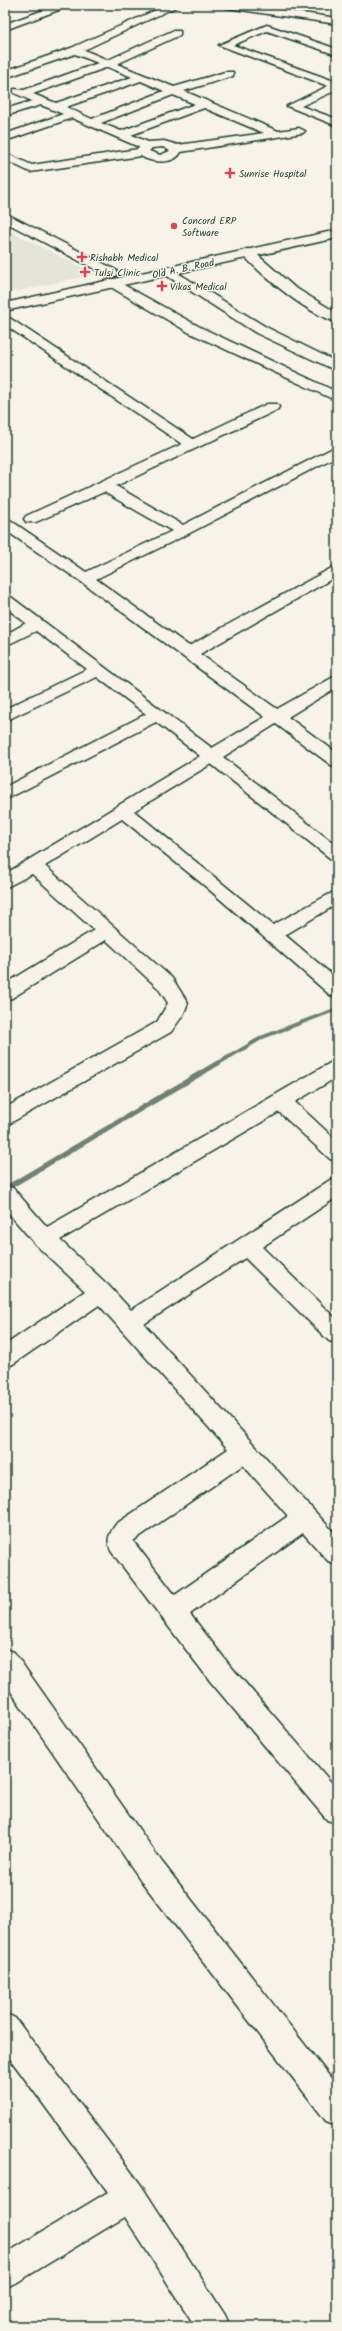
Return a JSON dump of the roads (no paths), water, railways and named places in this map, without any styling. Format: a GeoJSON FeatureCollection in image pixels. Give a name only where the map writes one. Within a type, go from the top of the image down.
{"type":"FeatureCollection","features":[{"type":"Feature","properties":{"kind":"main road","name":"Old A. B. Road"},"geometry":{"type":"LineString","coordinates":[[5,307],[113,278],[337,224]]}},
{"type":"Feature","properties":{"kind":"main road","name":"Old A. B. Road"},"geometry":{"type":"LineString","coordinates":[[5,296],[113,278],[168,271],[337,234]]}},
{"type":"Feature","properties":{"kind":"street"},"geometry":{"type":"LineString","coordinates":[[5,27],[67,5]]}},
{"type":"Feature","properties":{"kind":"street"},"geometry":{"type":"LineString","coordinates":[[5,83],[175,5]]}},
{"type":"Feature","properties":{"kind":"street"},"geometry":{"type":"LineString","coordinates":[[227,5],[274,8],[337,20]]}},
{"type":"Feature","properties":{"kind":"street"},"geometry":{"type":"LineString","coordinates":[[337,52],[267,28],[224,45],[337,86],[292,106],[337,123]]}},
{"type":"Feature","properties":{"kind":"street"},"geometry":{"type":"LineString","coordinates":[[26,94],[107,64],[176,33]]}},
{"type":"Feature","properties":{"kind":"street"},"geometry":{"type":"LineString","coordinates":[[75,50],[277,134]]}},
{"type":"Feature","properties":{"kind":"street"},"geometry":{"type":"LineString","coordinates":[[93,122],[173,91],[229,74]]}},
{"type":"Feature","properties":{"kind":"street"},"geometry":{"type":"LineString","coordinates":[[56,107],[140,78]]}},
{"type":"Feature","properties":{"kind":"street"},"geometry":{"type":"LineString","coordinates":[[5,83],[56,107],[123,134],[145,149]]}},
{"type":"Feature","properties":{"kind":"street"},"geometry":{"type":"LineString","coordinates":[[5,113],[42,100]]}},
{"type":"Feature","properties":{"kind":"street"},"geometry":{"type":"LineString","coordinates":[[123,134],[204,104]]}},
{"type":"Feature","properties":{"kind":"street"},"geometry":{"type":"LineString","coordinates":[[5,138],[73,114]]}},
{"type":"Feature","properties":{"kind":"street"},"geometry":{"type":"LineString","coordinates":[[11,172],[145,149],[164,144],[176,149],[299,130]]}},
{"type":"Feature","properties":{"kind":"street"},"geometry":{"type":"LineString","coordinates":[[5,156],[30,169]]}},
{"type":"Feature","properties":{"kind":"street"},"geometry":{"type":"LineString","coordinates":[[5,217],[113,278],[195,330],[337,397]]}},
{"type":"Feature","properties":{"kind":"street"},"geometry":{"type":"LineString","coordinates":[[248,253],[271,278],[297,296],[337,318]]}},
{"type":"Feature","properties":{"kind":"street"},"geometry":{"type":"LineString","coordinates":[[168,271],[261,330],[337,368]]}},
{"type":"Feature","properties":{"kind":"street"},"geometry":{"type":"LineString","coordinates":[[5,319],[192,444]]}},
{"type":"Feature","properties":{"kind":"street"},"geometry":{"type":"LineString","coordinates":[[31,519],[105,486],[272,407]]}},
{"type":"Feature","properties":{"kind":"street"},"geometry":{"type":"LineString","coordinates":[[85,578],[183,531],[337,450]]}},
{"type":"Feature","properties":{"kind":"street"},"geometry":{"type":"LineString","coordinates":[[105,486],[183,531]]}},
{"type":"Feature","properties":{"kind":"street"},"geometry":{"type":"LineString","coordinates":[[5,523],[85,578],[337,761]]}},
{"type":"Feature","properties":{"kind":"street"},"geometry":{"type":"LineString","coordinates":[[189,653],[336,572]]}},
{"type":"Feature","properties":{"kind":"street"},"geometry":{"type":"LineString","coordinates":[[5,600],[213,757],[337,855]]}},
{"type":"Feature","properties":{"kind":"street"},"geometry":{"type":"LineString","coordinates":[[5,641],[37,624]]}},
{"type":"Feature","properties":{"kind":"street"},"geometry":{"type":"LineString","coordinates":[[5,716],[98,670]]}},
{"type":"Feature","properties":{"kind":"street"},"geometry":{"type":"LineString","coordinates":[[5,882],[213,757],[337,680]]}},
{"type":"Feature","properties":{"kind":"street"},"geometry":{"type":"LineString","coordinates":[[5,794],[157,715]]}},
{"type":"Feature","properties":{"kind":"street"},"geometry":{"type":"LineString","coordinates":[[123,811],[211,882],[337,990]]}},
{"type":"Feature","properties":{"kind":"street"},"geometry":{"type":"LineString","coordinates":[[5,1118],[164,1027],[174,1015],[178,1003],[165,983],[33,865]]}},
{"type":"Feature","properties":{"kind":"street"},"geometry":{"type":"LineString","coordinates":[[271,935],[337,896]]}},
{"type":"Feature","properties":{"kind":"street"},"geometry":{"type":"LineString","coordinates":[[5,993],[107,931]]}},
{"type":"Feature","properties":{"kind":"street"},"geometry":{"type":"LineString","coordinates":[[44,1239],[337,1068]]}},
{"type":"Feature","properties":{"kind":"street"},"geometry":{"type":"LineString","coordinates":[[281,1102],[337,1153]]}},
{"type":"Feature","properties":{"kind":"street"},"geometry":{"type":"LineString","coordinates":[[128,1323],[337,1186]]}},
{"type":"Feature","properties":{"kind":"street"},"geometry":{"type":"LineString","coordinates":[[12,1201],[44,1239],[101,1292],[337,1553]]}},
{"type":"Feature","properties":{"kind":"street"},"geometry":{"type":"LineString","coordinates":[[246,1245],[337,1334]]}},
{"type":"Feature","properties":{"kind":"street"},"geometry":{"type":"LineString","coordinates":[[5,1358],[101,1292]]}},
{"type":"Feature","properties":{"kind":"street"},"geometry":{"type":"LineString","coordinates":[[245,1451],[125,1532],[120,1538],[123,1549],[219,1672],[337,1810]]}},
{"type":"Feature","properties":{"kind":"street"},"geometry":{"type":"LineString","coordinates":[[172,1612],[305,1518]]}},
{"type":"Feature","properties":{"kind":"street"},"geometry":{"type":"LineString","coordinates":[[5,1661],[152,1872],[337,2110]]}},
{"type":"Feature","properties":{"kind":"street"},"geometry":{"type":"LineString","coordinates":[[5,2028],[130,2196],[214,2326]]}},
{"type":"Feature","properties":{"kind":"street"},"geometry":{"type":"LineString","coordinates":[[5,2272],[130,2196]]}},
{"type":"Feature","properties":{"kind":"waterway"},"geometry":{"type":"LineString","coordinates":[[217,1064],[263,1037],[337,1009]]}},
{"type":"Feature","properties":{"kind":"waterway"},"geometry":{"type":"LineString","coordinates":[[5,1189],[218,1063]]}},
{"type":"Feature","properties":{"kind":"place","name":"Sunrise Hospital"},"geometry":{"type":"Point","coordinates":[230,173]}},
{"type":"Feature","properties":{"kind":"place","name":"Concord ERP Software"},"geometry":{"type":"Point","coordinates":[174,226]}},
{"type":"Feature","properties":{"kind":"place","name":"Rishabh Medical"},"geometry":{"type":"Point","coordinates":[82,257]}},
{"type":"Feature","properties":{"kind":"place","name":"Tulsi Clinic"},"geometry":{"type":"Point","coordinates":[85,272]}},
{"type":"Feature","properties":{"kind":"place","name":"Vikas Medical"},"geometry":{"type":"Point","coordinates":[162,286]}}]}
